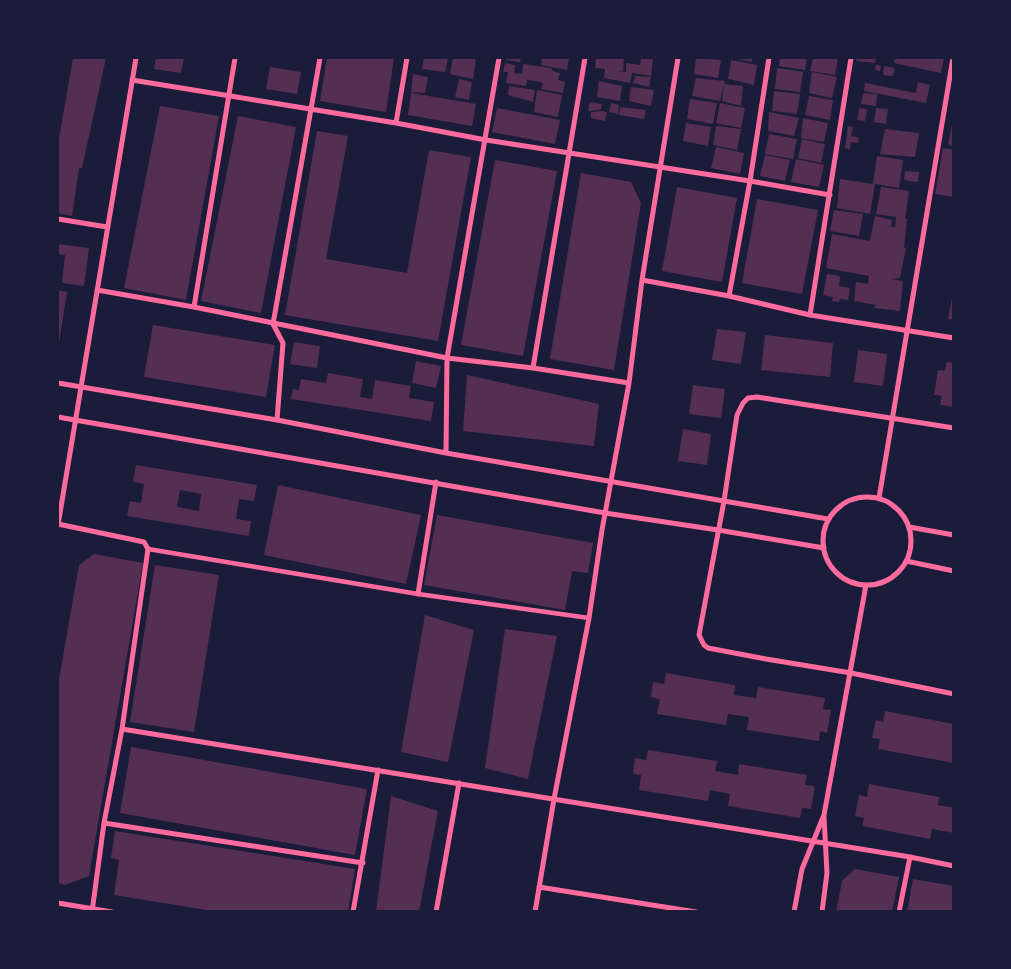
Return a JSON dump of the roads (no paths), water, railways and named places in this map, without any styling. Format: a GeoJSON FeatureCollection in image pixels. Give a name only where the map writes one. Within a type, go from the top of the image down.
{"type":"FeatureCollection","features":[{"type":"Feature","properties":{"kind":"street"},"geometry":{"type":"LineString","coordinates":[[92,910],[104,823],[122,729],[148,548],[144,542],[58,524],[136,58]]}},
{"type":"Feature","properties":{"kind":"street"},"geometry":{"type":"LineString","coordinates":[[194,307],[235,58]]}},
{"type":"Feature","properties":{"kind":"street"},"geometry":{"type":"LineString","coordinates":[[277,420],[283,343],[273,324],[320,58]]}},
{"type":"Feature","properties":{"kind":"street"},"geometry":{"type":"LineString","coordinates":[[396,123],[407,58]]}},
{"type":"Feature","properties":{"kind":"street"},"geometry":{"type":"LineString","coordinates":[[446,453],[447,358],[500,58]]}},
{"type":"Feature","properties":{"kind":"street"},"geometry":{"type":"LineString","coordinates":[[534,368],[585,58]]}},
{"type":"Feature","properties":{"kind":"street"},"geometry":{"type":"LineString","coordinates":[[535,912],[554,799],[589,618],[610,481],[628,383],[642,280],[678,58]]}},
{"type":"Feature","properties":{"kind":"street"},"geometry":{"type":"LineString","coordinates":[[729,296],[750,181],[769,58]]}},
{"type":"Feature","properties":{"kind":"street"},"geometry":{"type":"LineString","coordinates":[[810,315],[851,58]]}},
{"type":"Feature","properties":{"kind":"street"},"geometry":{"type":"LineString","coordinates":[[879,498],[953,58]]}},
{"type":"Feature","properties":{"kind":"street"},"geometry":{"type":"LineString","coordinates":[[132,80],[396,123],[569,154],[830,195]]}},
{"type":"Feature","properties":{"kind":"street"},"geometry":{"type":"LineString","coordinates":[[58,218],[107,227]]}},
{"type":"Feature","properties":{"kind":"street"},"geometry":{"type":"LineString","coordinates":[[642,280],[729,296],[810,315],[954,338]]}},
{"type":"Feature","properties":{"kind":"street"},"geometry":{"type":"LineString","coordinates":[[97,290],[194,307],[447,358],[534,368],[628,383]]}},
{"type":"Feature","properties":{"kind":"street"},"geometry":{"type":"LineString","coordinates":[[58,383],[277,420],[446,453],[828,519]]}},
{"type":"Feature","properties":{"kind":"street"},"geometry":{"type":"LineString","coordinates":[[954,428],[893,420],[757,397],[748,398],[742,403],[737,415],[724,501],[699,630],[700,640],[708,648],[766,660],[851,673],[954,694]]}},
{"type":"Feature","properties":{"kind":"street"},"geometry":{"type":"LineString","coordinates":[[58,417],[605,513],[824,548]]}},
{"type":"Feature","properties":{"kind":"street"},"geometry":{"type":"LineString","coordinates":[[418,594],[436,482]]}},
{"type":"Feature","properties":{"kind":"street"},"geometry":{"type":"LineString","coordinates":[[863,497],[879,498],[892,504],[899,510],[909,527],[911,547],[901,570],[879,584],[866,585],[850,581],[836,572],[827,558],[824,548],[824,532],[828,519],[840,506],[851,500],[863,497]]}},
{"type":"Feature","properties":{"kind":"street"},"geometry":{"type":"LineString","coordinates":[[909,527],[954,535]]}},
{"type":"Feature","properties":{"kind":"street"},"geometry":{"type":"LineString","coordinates":[[148,548],[418,594],[589,618]]}},
{"type":"Feature","properties":{"kind":"street"},"geometry":{"type":"LineString","coordinates":[[906,561],[954,570]]}},
{"type":"Feature","properties":{"kind":"street"},"geometry":{"type":"LineString","coordinates":[[794,912],[802,869],[824,815],[866,585]]}},
{"type":"Feature","properties":{"kind":"street"},"geometry":{"type":"LineString","coordinates":[[122,729],[910,857],[954,866]]}},
{"type":"Feature","properties":{"kind":"street"},"geometry":{"type":"LineString","coordinates":[[353,912],[378,770]]}},
{"type":"Feature","properties":{"kind":"street"},"geometry":{"type":"LineString","coordinates":[[436,912],[459,783]]}},
{"type":"Feature","properties":{"kind":"street"},"geometry":{"type":"LineString","coordinates":[[822,912],[827,873],[824,815]]}},
{"type":"Feature","properties":{"kind":"street"},"geometry":{"type":"LineString","coordinates":[[104,823],[363,863]]}},
{"type":"Feature","properties":{"kind":"street"},"geometry":{"type":"LineString","coordinates":[[899,912],[910,857]]}},
{"type":"Feature","properties":{"kind":"street"},"geometry":{"type":"LineString","coordinates":[[539,887],[696,912]]}},
{"type":"Feature","properties":{"kind":"street"},"geometry":{"type":"LineString","coordinates":[[58,902],[92,910],[112,912]]}}]}
